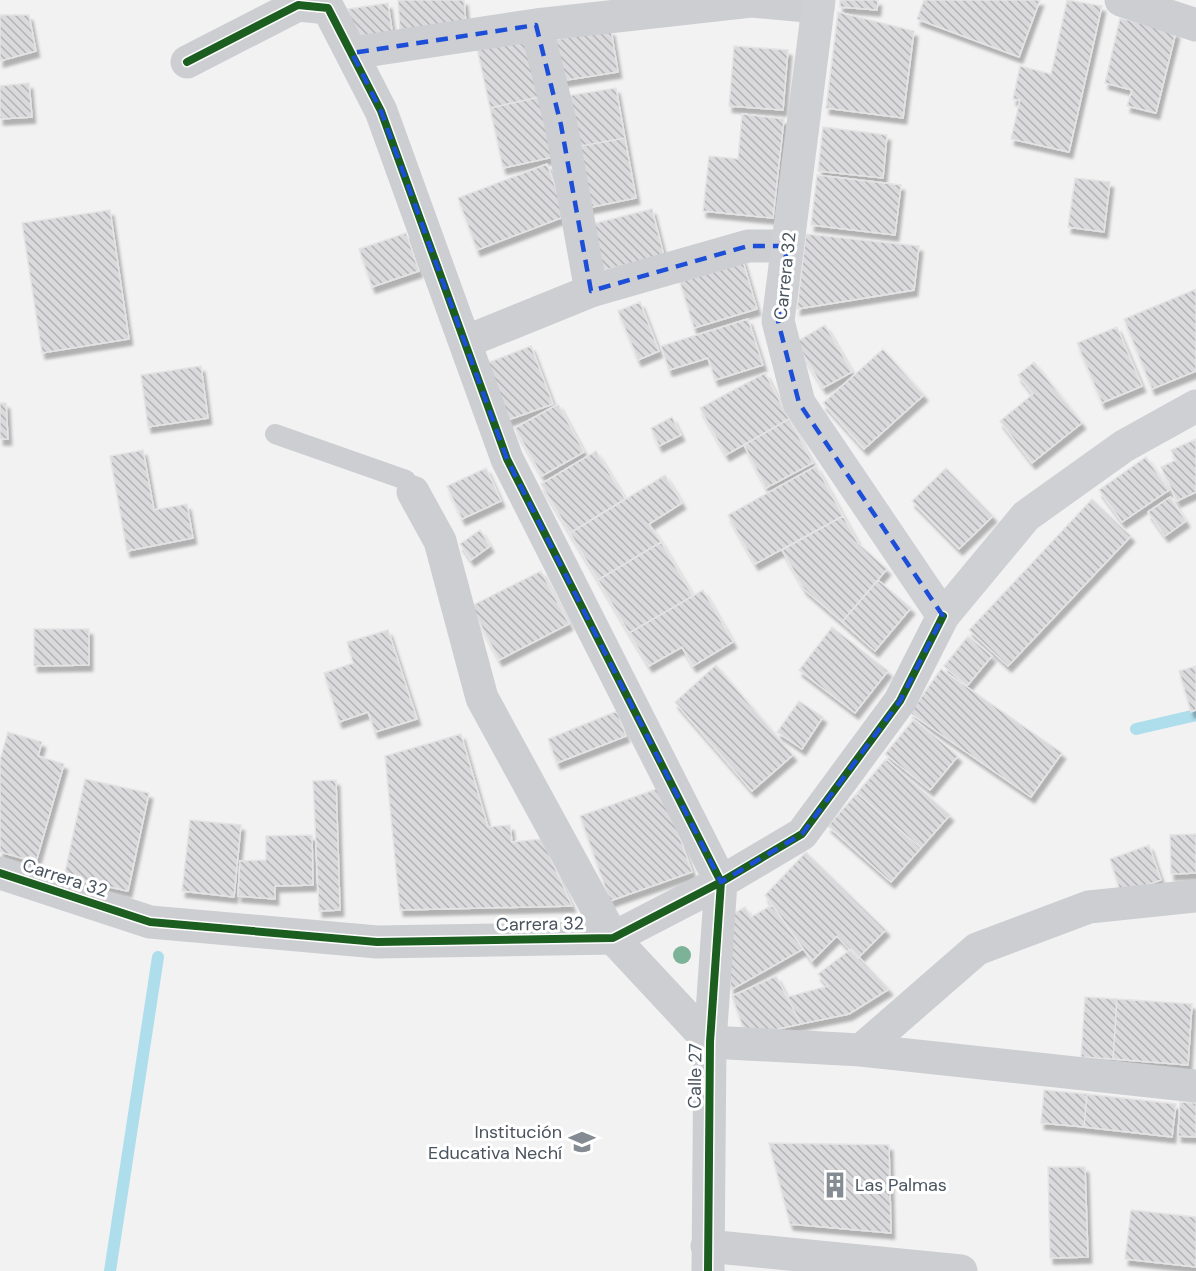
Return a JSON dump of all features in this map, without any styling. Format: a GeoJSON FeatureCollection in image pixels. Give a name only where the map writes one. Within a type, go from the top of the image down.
{"type":"FeatureCollection","features":[{"type":"Feature","properties":{"kind":"main road","name":"Carrera 32"},"geometry":{"type":"LineString","coordinates":[[819,4],[778,321],[799,403],[943,616],[1026,516],[1124,446],[1196,406]]}},
{"type":"Feature","properties":{"kind":"street"},"geometry":{"type":"LineString","coordinates":[[1121,0],[1196,25]]}},
{"type":"Feature","properties":{"kind":"street"},"geometry":{"type":"LineString","coordinates":[[352,54],[536,25],[751,1],[819,4]]}},
{"type":"Feature","properties":{"kind":"street"},"geometry":{"type":"LineString","coordinates":[[187,62],[298,5],[328,8],[381,111],[507,459],[721,882]]}},
{"type":"Feature","properties":{"kind":"street"},"geometry":{"type":"LineString","coordinates":[[536,25],[561,125],[591,291]]}},
{"type":"Feature","properties":{"kind":"street"},"geometry":{"type":"LineString","coordinates":[[465,342],[591,291],[748,246],[787,246]]}},
{"type":"Feature","properties":{"kind":"street"},"geometry":{"type":"LineString","coordinates":[[412,492],[440,541],[482,698],[613,938],[710,1042],[861,1050],[1196,1086]]}},
{"type":"Feature","properties":{"kind":"street","name":"Carrera 32"},"geometry":{"type":"LineString","coordinates":[[0,873],[150,922],[377,942],[613,938],[721,882],[802,834],[900,701],[943,616]]}},
{"type":"Feature","properties":{"kind":"street","name":"Calle 27"},"geometry":{"type":"LineString","coordinates":[[708,1258],[710,1042],[721,882]]}},
{"type":"Feature","properties":{"kind":"street"},"geometry":{"type":"LineString","coordinates":[[861,1050],[977,949],[1089,907],[1196,896]]}},
{"type":"Feature","properties":{"kind":"street"},"geometry":{"type":"LineString","coordinates":[[708,1258],[961,1271]]}},
{"type":"Feature","properties":{"kind":"lane"},"geometry":{"type":"LineString","coordinates":[[275,434],[406,480],[412,492]]}},
{"type":"Feature","properties":{"kind":"highlighted area"},"geometry":{"type":"Polygon","coordinates":[[[536,25],[561,125],[591,291],[748,246],[787,246],[778,321],[799,403],[943,616],[900,701],[802,834],[721,882],[507,459],[381,111],[352,53],[536,25]]]}},
{"type":"Feature","properties":{"kind":"building"},"geometry":{"type":"Polygon","coordinates":[[[398,0],[464,0],[466,25],[400,30],[398,0]]]}},
{"type":"Feature","properties":{"kind":"building"},"geometry":{"type":"Polygon","coordinates":[[[840,0],[878,0],[877,10],[840,7],[840,0]]]}},
{"type":"Feature","properties":{"kind":"building"},"geometry":{"type":"Polygon","coordinates":[[[924,0],[1040,0],[1019,57],[917,19],[924,0]]]}},
{"type":"Feature","properties":{"kind":"building"},"geometry":{"type":"Polygon","coordinates":[[[1067,0],[1102,6],[1069,152],[1011,139],[1020,100],[1013,99],[1020,66],[1051,74],[1067,0]]]}},
{"type":"Feature","properties":{"kind":"building"},"geometry":{"type":"Polygon","coordinates":[[[388,3],[393,37],[353,43],[348,9],[388,3]]]}},
{"type":"Feature","properties":{"kind":"building"},"geometry":{"type":"Polygon","coordinates":[[[838,12],[914,31],[903,118],[826,108],[838,12]]]}},
{"type":"Feature","properties":{"kind":"building"},"geometry":{"type":"Polygon","coordinates":[[[0,15],[29,15],[36,51],[0,61],[0,15]]]}},
{"type":"Feature","properties":{"kind":"building"},"geometry":{"type":"Polygon","coordinates":[[[1120,18],[1176,32],[1156,113],[1127,106],[1132,90],[1105,83],[1120,18]]]}},
{"type":"Feature","properties":{"kind":"building"},"geometry":{"type":"Polygon","coordinates":[[[611,30],[618,72],[561,81],[554,40],[611,30]]]}},
{"type":"Feature","properties":{"kind":"building"},"geometry":{"type":"Polygon","coordinates":[[[531,36],[544,96],[490,108],[477,48],[531,36]]]}},
{"type":"Feature","properties":{"kind":"building"},"geometry":{"type":"Polygon","coordinates":[[[734,46],[788,50],[783,110],[729,106],[734,46]]]}},
{"type":"Feature","properties":{"kind":"building"},"geometry":{"type":"Polygon","coordinates":[[[29,83],[32,117],[0,119],[0,86],[29,83]]]}},
{"type":"Feature","properties":{"kind":"building"},"geometry":{"type":"Polygon","coordinates":[[[616,88],[625,138],[576,147],[566,96],[616,88]]]}},
{"type":"Feature","properties":{"kind":"building"},"geometry":{"type":"Polygon","coordinates":[[[544,96],[558,156],[503,168],[490,108],[544,96]]]}},
{"type":"Feature","properties":{"kind":"building"},"geometry":{"type":"Polygon","coordinates":[[[742,114],[784,119],[773,218],[703,211],[709,156],[738,159],[742,114]]]}},
{"type":"Feature","properties":{"kind":"building"},"geometry":{"type":"Polygon","coordinates":[[[823,127],[887,135],[883,178],[818,171],[823,127]]]}},
{"type":"Feature","properties":{"kind":"building"},"geometry":{"type":"Polygon","coordinates":[[[625,138],[636,198],[587,208],[576,147],[625,138]]]}},
{"type":"Feature","properties":{"kind":"building"},"geometry":{"type":"Polygon","coordinates":[[[547,164],[566,216],[477,250],[458,198],[547,164]]]}},
{"type":"Feature","properties":{"kind":"building"},"geometry":{"type":"Polygon","coordinates":[[[817,175],[901,185],[895,235],[811,225],[817,175]]]}},
{"type":"Feature","properties":{"kind":"building"},"geometry":{"type":"Polygon","coordinates":[[[1075,178],[1110,182],[1104,232],[1068,227],[1075,178]]]}},
{"type":"Feature","properties":{"kind":"building"},"geometry":{"type":"Polygon","coordinates":[[[652,209],[664,256],[600,271],[588,225],[652,209]]]}},
{"type":"Feature","properties":{"kind":"building"},"geometry":{"type":"Polygon","coordinates":[[[110,210],[129,339],[42,353],[22,223],[110,210]]]}},
{"type":"Feature","properties":{"kind":"building"},"geometry":{"type":"Polygon","coordinates":[[[406,233],[419,271],[372,287],[359,249],[406,233]]]}},
{"type":"Feature","properties":{"kind":"building"},"geometry":{"type":"Polygon","coordinates":[[[806,234],[919,246],[914,290],[797,309],[806,234]]]}},
{"type":"Feature","properties":{"kind":"building"},"geometry":{"type":"Polygon","coordinates":[[[742,258],[757,309],[694,328],[678,276],[742,258]]]}},
{"type":"Feature","properties":{"kind":"building"},"geometry":{"type":"Polygon","coordinates":[[[1196,289],[1196,371],[1152,389],[1124,319],[1196,289]]]}},
{"type":"Feature","properties":{"kind":"building"},"geometry":{"type":"Polygon","coordinates":[[[640,302],[659,351],[638,360],[618,311],[640,302]]]}},
{"type":"Feature","properties":{"kind":"building"},"geometry":{"type":"Polygon","coordinates":[[[748,319],[763,365],[715,380],[708,358],[669,370],[661,346],[748,319]]]}},
{"type":"Feature","properties":{"kind":"building"},"geometry":{"type":"Polygon","coordinates":[[[825,325],[852,372],[823,388],[796,342],[825,325]]]}},
{"type":"Feature","properties":{"kind":"building"},"geometry":{"type":"Polygon","coordinates":[[[1117,327],[1142,386],[1102,403],[1077,343],[1117,327]]]}},
{"type":"Feature","properties":{"kind":"building"},"geometry":{"type":"Polygon","coordinates":[[[531,346],[553,404],[508,420],[487,363],[531,346]]]}},
{"type":"Feature","properties":{"kind":"building"},"geometry":{"type":"Polygon","coordinates":[[[883,349],[924,395],[864,449],[823,403],[883,349]]]}},
{"type":"Feature","properties":{"kind":"building"},"geometry":{"type":"Polygon","coordinates":[[[1034,362],[1082,423],[1032,463],[1000,421],[1033,394],[1018,375],[1034,362]]]}},
{"type":"Feature","properties":{"kind":"building"},"geometry":{"type":"Polygon","coordinates":[[[201,366],[208,418],[148,427],[141,375],[201,366]]]}},
{"type":"Feature","properties":{"kind":"building"},"geometry":{"type":"Polygon","coordinates":[[[765,373],[789,419],[726,455],[700,408],[765,373]]]}},
{"type":"Feature","properties":{"kind":"building"},"geometry":{"type":"Polygon","coordinates":[[[0,403],[6,403],[8,439],[0,439],[0,403]]]}},
{"type":"Feature","properties":{"kind":"building"},"geometry":{"type":"Polygon","coordinates":[[[558,404],[584,452],[542,476],[515,428],[558,404]]]}},
{"type":"Feature","properties":{"kind":"building"},"geometry":{"type":"Polygon","coordinates":[[[672,417],[681,435],[659,446],[651,428],[672,417]]]}},
{"type":"Feature","properties":{"kind":"building"},"geometry":{"type":"Polygon","coordinates":[[[789,419],[813,463],[766,488],[744,445],[789,419]]]}},
{"type":"Feature","properties":{"kind":"building"},"geometry":{"type":"Polygon","coordinates":[[[1196,439],[1196,492],[1177,501],[1161,467],[1176,460],[1171,450],[1196,439]]]}},
{"type":"Feature","properties":{"kind":"building"},"geometry":{"type":"Polygon","coordinates":[[[143,450],[154,510],[187,504],[193,538],[127,551],[110,456],[143,450]]]}},
{"type":"Feature","properties":{"kind":"building"},"geometry":{"type":"Polygon","coordinates":[[[596,451],[625,499],[570,533],[541,484],[596,451]]]}},
{"type":"Feature","properties":{"kind":"building"},"geometry":{"type":"Polygon","coordinates":[[[1146,457],[1169,490],[1122,522],[1099,490],[1146,457]]]}},
{"type":"Feature","properties":{"kind":"building"},"geometry":{"type":"Polygon","coordinates":[[[816,466],[843,516],[755,564],[728,515],[816,466]]]}},
{"type":"Feature","properties":{"kind":"building"},"geometry":{"type":"Polygon","coordinates":[[[486,468],[501,501],[462,519],[447,486],[486,468]]]}},
{"type":"Feature","properties":{"kind":"building"},"geometry":{"type":"Polygon","coordinates":[[[946,468],[993,516],[959,549],[912,501],[946,468]]]}},
{"type":"Feature","properties":{"kind":"building"},"geometry":{"type":"Polygon","coordinates":[[[665,475],[682,503],[649,524],[661,542],[598,580],[570,533],[665,475]]]}},
{"type":"Feature","properties":{"kind":"building"},"geometry":{"type":"Polygon","coordinates":[[[1170,497],[1186,521],[1165,536],[1148,512],[1170,497]]]}},
{"type":"Feature","properties":{"kind":"building"},"geometry":{"type":"Polygon","coordinates":[[[1092,499],[1131,536],[1008,666],[969,630],[1092,499]]]}},
{"type":"Feature","properties":{"kind":"building"},"geometry":{"type":"Polygon","coordinates":[[[843,516],[858,543],[887,569],[842,622],[804,589],[782,550],[843,516]]]}},
{"type":"Feature","properties":{"kind":"building"},"geometry":{"type":"Polygon","coordinates":[[[480,530],[490,546],[471,560],[460,544],[480,530]]]}},
{"type":"Feature","properties":{"kind":"building"},"geometry":{"type":"Polygon","coordinates":[[[661,542],[693,596],[629,633],[598,580],[661,542]]]}},
{"type":"Feature","properties":{"kind":"building"},"geometry":{"type":"Polygon","coordinates":[[[541,571],[569,624],[499,660],[471,606],[541,571]]]}},
{"type":"Feature","properties":{"kind":"building"},"geometry":{"type":"Polygon","coordinates":[[[878,580],[911,608],[875,651],[842,622],[878,580]]]}},
{"type":"Feature","properties":{"kind":"building"},"geometry":{"type":"Polygon","coordinates":[[[703,590],[733,642],[693,666],[682,647],[649,666],[629,633],[703,590]]]}},
{"type":"Feature","properties":{"kind":"building"},"geometry":{"type":"Polygon","coordinates":[[[832,627],[888,671],[855,713],[799,670],[832,627]]]}},
{"type":"Feature","properties":{"kind":"building"},"geometry":{"type":"Polygon","coordinates":[[[34,629],[89,629],[89,665],[34,666],[34,629]]]}},
{"type":"Feature","properties":{"kind":"building"},"geometry":{"type":"Polygon","coordinates":[[[388,630],[417,719],[375,732],[368,712],[339,722],[324,673],[353,663],[347,642],[388,630]]]}},
{"type":"Feature","properties":{"kind":"building"},"geometry":{"type":"Polygon","coordinates":[[[968,636],[992,656],[967,686],[944,666],[968,636]]]}},
{"type":"Feature","properties":{"kind":"building"},"geometry":{"type":"Polygon","coordinates":[[[716,665],[793,755],[752,791],[675,702],[716,665]]]}},
{"type":"Feature","properties":{"kind":"building"},"geometry":{"type":"Polygon","coordinates":[[[1196,666],[1196,710],[1191,712],[1179,671],[1196,666]]]}},
{"type":"Feature","properties":{"kind":"building"},"geometry":{"type":"Polygon","coordinates":[[[941,669],[1062,753],[1031,797],[910,713],[941,669]]]}},
{"type":"Feature","properties":{"kind":"building"},"geometry":{"type":"Polygon","coordinates":[[[799,701],[823,717],[802,749],[777,732],[799,701]]]}},
{"type":"Feature","properties":{"kind":"building"},"geometry":{"type":"Polygon","coordinates":[[[617,711],[626,736],[557,763],[548,739],[617,711]]]}},
{"type":"Feature","properties":{"kind":"building"},"geometry":{"type":"Polygon","coordinates":[[[914,719],[958,756],[930,790],[885,754],[914,719]]]}},
{"type":"Feature","properties":{"kind":"building"},"geometry":{"type":"Polygon","coordinates":[[[8,732],[42,742],[38,756],[64,764],[36,862],[0,852],[0,760],[8,732]]]}},
{"type":"Feature","properties":{"kind":"building"},"geometry":{"type":"Polygon","coordinates":[[[461,734],[488,827],[510,825],[512,842],[542,839],[572,906],[400,910],[385,756],[461,734]]]}},
{"type":"Feature","properties":{"kind":"building"},"geometry":{"type":"Polygon","coordinates":[[[886,759],[950,815],[921,848],[857,793],[886,759]]]}},
{"type":"Feature","properties":{"kind":"building"},"geometry":{"type":"Polygon","coordinates":[[[85,779],[149,793],[128,891],[64,877],[85,779]]]}},
{"type":"Feature","properties":{"kind":"building"},"geometry":{"type":"Polygon","coordinates":[[[336,780],[340,910],[319,911],[313,781],[336,780]]]}},
{"type":"Feature","properties":{"kind":"building"},"geometry":{"type":"Polygon","coordinates":[[[662,787],[692,872],[610,901],[580,816],[662,787]]]}},
{"type":"Feature","properties":{"kind":"building"},"geometry":{"type":"Polygon","coordinates":[[[857,793],[921,848],[891,882],[828,826],[857,793]]]}},
{"type":"Feature","properties":{"kind":"building"},"geometry":{"type":"Polygon","coordinates":[[[190,820],[241,825],[234,897],[182,891],[190,820]]]}},
{"type":"Feature","properties":{"kind":"building"},"geometry":{"type":"Polygon","coordinates":[[[1196,834],[1196,873],[1171,874],[1170,835],[1196,834]]]}},
{"type":"Feature","properties":{"kind":"building"},"geometry":{"type":"Polygon","coordinates":[[[312,835],[313,885],[275,886],[275,899],[238,896],[240,861],[266,860],[266,836],[312,835]]]}},
{"type":"Feature","properties":{"kind":"building"},"geometry":{"type":"Polygon","coordinates":[[[1149,845],[1161,880],[1121,894],[1110,859],[1149,845]]]}},
{"type":"Feature","properties":{"kind":"building"},"geometry":{"type":"Polygon","coordinates":[[[806,852],[886,930],[858,958],[837,936],[812,961],[765,895],[806,852]]]}},
{"type":"Feature","properties":{"kind":"building"},"geometry":{"type":"Polygon","coordinates":[[[772,905],[803,949],[731,990],[724,919],[745,907],[751,917],[772,905]]]}},
{"type":"Feature","properties":{"kind":"building"},"geometry":{"type":"Polygon","coordinates":[[[851,949],[889,989],[849,1014],[801,1024],[787,997],[828,986],[818,974],[851,949]]]}},
{"type":"Feature","properties":{"kind":"building"},"geometry":{"type":"Polygon","coordinates":[[[776,976],[801,1024],[746,1036],[732,996],[776,976]]]}},
{"type":"Feature","properties":{"kind":"building"},"geometry":{"type":"Polygon","coordinates":[[[1085,997],[1117,999],[1113,1059],[1081,1057],[1085,997]]]}},
{"type":"Feature","properties":{"kind":"building"},"geometry":{"type":"Polygon","coordinates":[[[1117,999],[1192,1004],[1188,1065],[1113,1059],[1117,999]]]}},
{"type":"Feature","properties":{"kind":"building"},"geometry":{"type":"Polygon","coordinates":[[[1044,1090],[1087,1094],[1084,1127],[1041,1123],[1044,1090]]]}},
{"type":"Feature","properties":{"kind":"building"},"geometry":{"type":"Polygon","coordinates":[[[1087,1094],[1176,1104],[1172,1137],[1084,1127],[1087,1094]]]}},
{"type":"Feature","properties":{"kind":"building"},"geometry":{"type":"Polygon","coordinates":[[[1180,1102],[1196,1103],[1196,1137],[1178,1136],[1180,1102]]]}},
{"type":"Feature","properties":{"kind":"building","name":"Las Palmas"},"geometry":{"type":"Polygon","coordinates":[[[769,1143],[889,1145],[891,1233],[790,1224],[769,1143]]]}},
{"type":"Feature","properties":{"kind":"building"},"geometry":{"type":"Polygon","coordinates":[[[1048,1167],[1085,1167],[1088,1257],[1050,1258],[1048,1167]]]}},
{"type":"Feature","properties":{"kind":"building"},"geometry":{"type":"Polygon","coordinates":[[[1131,1210],[1196,1217],[1196,1267],[1125,1259],[1131,1210]]]}},
{"type":"Feature","properties":{"kind":"waterway"},"geometry":{"type":"LineString","coordinates":[[1136,729],[1196,715]]}},
{"type":"Feature","properties":{"kind":"waterway"},"geometry":{"type":"LineString","coordinates":[[110,1271],[158,957]]}},
{"type":"Feature","properties":{"kind":"cycle path"},"geometry":{"type":"LineString","coordinates":[[187,62],[298,5],[328,8],[381,111],[507,459],[721,882],[710,1042],[708,1271]]}},
{"type":"Feature","properties":{"kind":"cycle path"},"geometry":{"type":"LineString","coordinates":[[0,873],[150,922],[377,942],[613,938],[721,882],[802,834],[900,701],[943,616]]}},
{"type":"Feature","properties":{"kind":"place","name":"Institución Educativa Nechí"},"geometry":{"type":"Point","coordinates":[582,1142]}},
{"type":"Feature","properties":{"kind":"place","name":"Las Palmas"},"geometry":{"type":"Point","coordinates":[835,1185]}}]}
